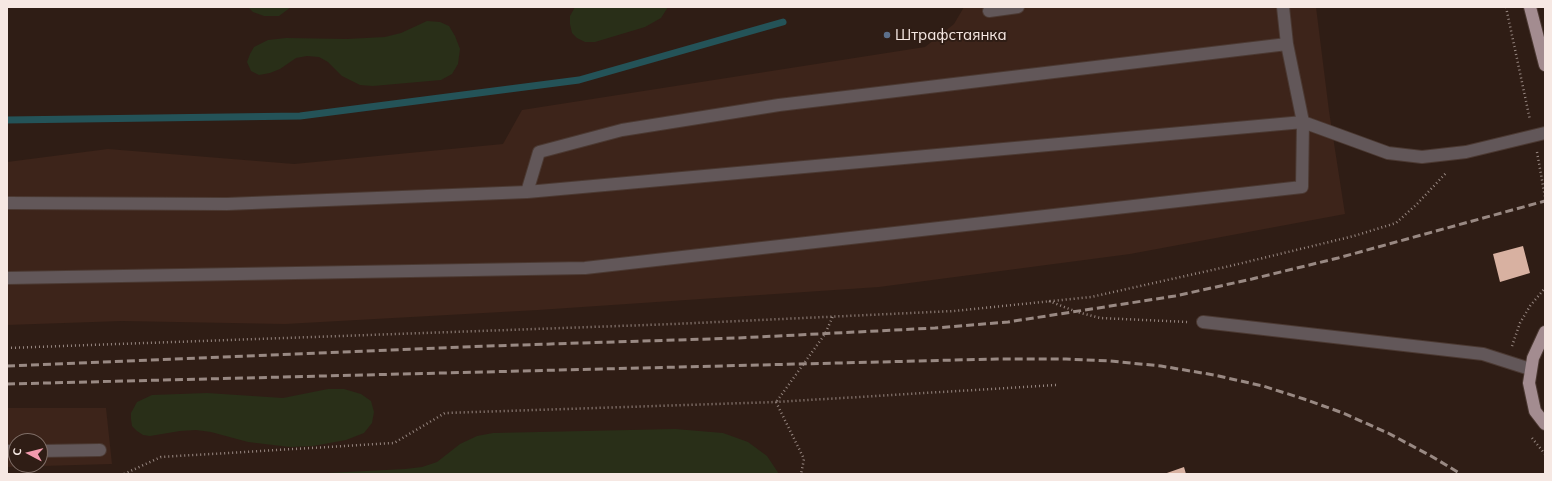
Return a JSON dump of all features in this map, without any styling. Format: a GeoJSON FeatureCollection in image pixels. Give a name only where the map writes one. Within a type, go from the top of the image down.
{"type":"FeatureCollection","features":[{"type":"Feature","properties":{"kind":"main road"},"geometry":{"type":"LineString","coordinates":[[1530,7],[1545,66]]}},
{"type":"Feature","properties":{"kind":"main road"},"geometry":{"type":"LineString","coordinates":[[1545,332],[1536,348],[1528,383],[1536,411],[1545,424]]}},
{"type":"Feature","properties":{"kind":"lane"},"geometry":{"type":"LineString","coordinates":[[989,11],[1018,7]]}},
{"type":"Feature","properties":{"kind":"lane"},"geometry":{"type":"LineString","coordinates":[[7,278],[585,268],[1302,187],[1303,122],[1287,44],[1283,7]]}},
{"type":"Feature","properties":{"kind":"lane"},"geometry":{"type":"LineString","coordinates":[[527,192],[539,152],[622,130],[779,105],[1287,44]]}},
{"type":"Feature","properties":{"kind":"lane"},"geometry":{"type":"LineString","coordinates":[[7,203],[227,204],[527,192],[1303,122],[1388,153],[1422,157],[1466,152],[1539,134]]}},
{"type":"Feature","properties":{"kind":"lane"},"geometry":{"type":"LineString","coordinates":[[1203,322],[1482,354],[1530,369]]}},
{"type":"Feature","properties":{"kind":"lane"},"geometry":{"type":"LineString","coordinates":[[48,451],[100,450]]}},
{"type":"Feature","properties":{"kind":"path"},"geometry":{"type":"LineString","coordinates":[[1506,7],[1539,134],[1545,197]]}},
{"type":"Feature","properties":{"kind":"path"},"geometry":{"type":"LineString","coordinates":[[7,348],[954,311],[1091,297],[1230,266],[1354,236],[1396,223],[1417,204],[1466,152]]}},
{"type":"Feature","properties":{"kind":"path"},"geometry":{"type":"LineString","coordinates":[[1049,301],[1077,312],[1100,318],[1203,322]]}},
{"type":"Feature","properties":{"kind":"path"},"geometry":{"type":"LineString","coordinates":[[776,402],[821,340],[833,316]]}},
{"type":"Feature","properties":{"kind":"path"},"geometry":{"type":"LineString","coordinates":[[124,474],[161,457],[394,443],[445,413],[776,402],[1057,386]]}},
{"type":"Feature","properties":{"kind":"path"},"geometry":{"type":"LineString","coordinates":[[776,402],[804,459],[801,474]]}},
{"type":"Feature","properties":{"kind":"shaded area"},"geometry":{"type":"Polygon","coordinates":[[[964,7],[1316,7],[1329,111],[1345,214],[1130,254],[879,287],[538,310],[285,324],[122,321],[7,325],[7,162],[108,149],[294,164],[503,144],[522,110],[925,47],[954,24],[964,7]]]}},
{"type":"Feature","properties":{"kind":"shaded area"},"geometry":{"type":"Polygon","coordinates":[[[7,408],[106,408],[112,464],[48,466],[48,433],[8,433],[8,467],[7,408]]]}},
{"type":"Feature","properties":{"kind":"green space"},"geometry":{"type":"Polygon","coordinates":[[[248,7],[291,7],[279,16],[264,16],[253,12],[248,7]]]}},
{"type":"Feature","properties":{"kind":"green space"},"geometry":{"type":"Polygon","coordinates":[[[575,7],[668,7],[661,18],[645,27],[595,42],[585,42],[577,38],[572,33],[570,16],[575,7]]]}},
{"type":"Feature","properties":{"kind":"green space"},"geometry":{"type":"Polygon","coordinates":[[[427,21],[440,22],[449,26],[460,49],[458,64],[452,74],[441,80],[373,86],[360,85],[342,76],[328,62],[319,57],[307,56],[296,58],[280,69],[259,75],[251,71],[247,62],[254,47],[268,40],[286,38],[347,39],[385,37],[401,33],[427,21]]]}},
{"type":"Feature","properties":{"kind":"green space"},"geometry":{"type":"Polygon","coordinates":[[[328,389],[344,389],[361,394],[371,401],[374,412],[372,423],[364,433],[346,440],[313,446],[290,447],[248,442],[211,432],[196,430],[150,436],[143,435],[132,426],[131,413],[137,402],[152,395],[207,393],[283,398],[328,389]]]}},
{"type":"Feature","properties":{"kind":"green space"},"geometry":{"type":"Polygon","coordinates":[[[675,429],[723,433],[748,442],[767,456],[779,474],[308,474],[422,467],[437,462],[460,444],[477,436],[493,433],[675,429]]]}},
{"type":"Feature","properties":{"kind":"building"},"geometry":{"type":"Polygon","coordinates":[[[1523,246],[1530,273],[1500,282],[1493,254],[1523,246]]]}},
{"type":"Feature","properties":{"kind":"building"},"geometry":{"type":"Polygon","coordinates":[[[1184,467],[1186,474],[1164,474],[1184,467]]]}},
{"type":"Feature","properties":{"kind":"waterway"},"geometry":{"type":"LineString","coordinates":[[7,120],[300,116],[579,80],[783,22]]}},
{"type":"Feature","properties":{"kind":"railway"},"geometry":{"type":"LineString","coordinates":[[7,366],[488,346],[738,338],[935,328],[1008,322],[1175,296],[1252,279],[1338,258],[1545,201]]}},
{"type":"Feature","properties":{"kind":"railway"},"geometry":{"type":"LineString","coordinates":[[7,384],[997,359],[1066,359],[1110,361],[1161,366],[1214,375],[1263,386],[1304,399],[1343,413],[1388,433],[1461,474]]}},
{"type":"Feature","properties":{"kind":"place","name":"Штрафстаянка"},"geometry":{"type":"Point","coordinates":[887,35]}}]}
